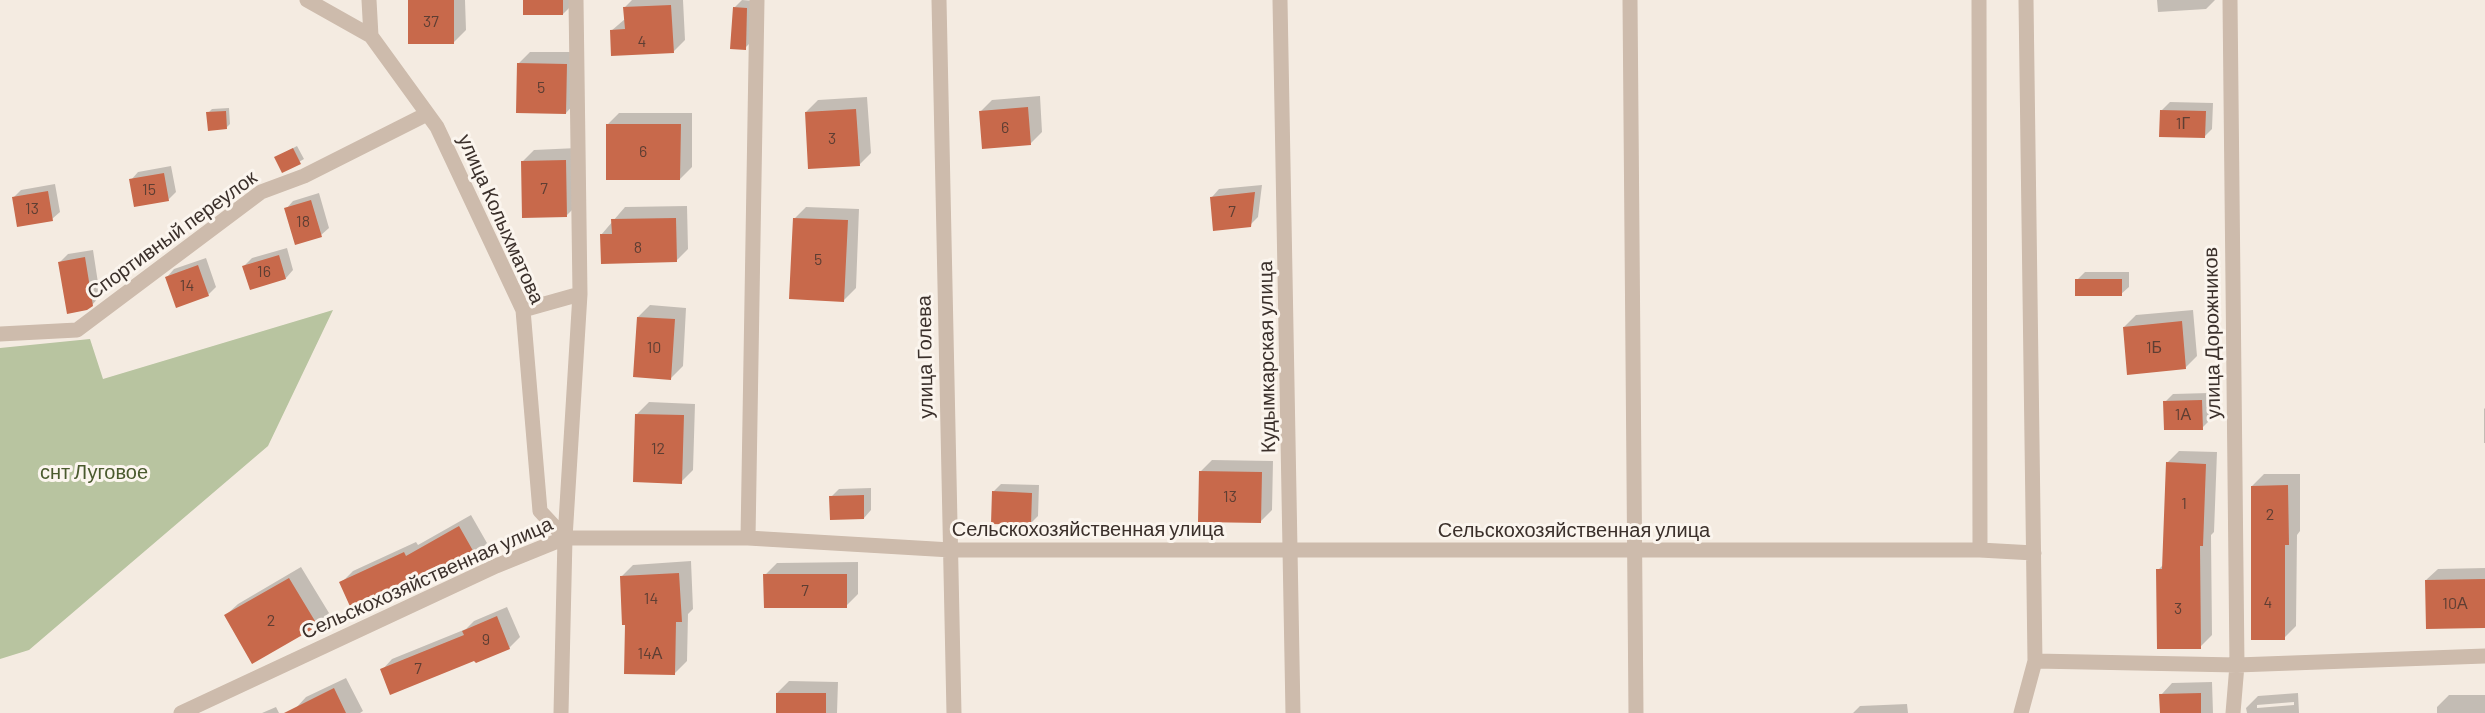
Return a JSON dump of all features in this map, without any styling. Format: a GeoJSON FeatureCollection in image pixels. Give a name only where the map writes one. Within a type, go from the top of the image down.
{"type":"FeatureCollection","features":[{"type":"Feature","properties":{"kind":"street"},"geometry":{"type":"LineString","coordinates":[[307,0],[371,36]]}},
{"type":"Feature","properties":{"kind":"street"},"geometry":{"type":"LineString","coordinates":[[369,0],[371,36]]}},
{"type":"Feature","properties":{"kind":"street"},"geometry":{"type":"LineString","coordinates":[[561,713],[565,538],[580,294],[576,0]]}},
{"type":"Feature","properties":{"kind":"street"},"geometry":{"type":"LineString","coordinates":[[748,538],[757,0]]}},
{"type":"Feature","properties":{"kind":"street","name":"улица Голева"},"geometry":{"type":"LineString","coordinates":[[939,0],[954,713]]}},
{"type":"Feature","properties":{"kind":"street","name":"Кудымкарская улица"},"geometry":{"type":"LineString","coordinates":[[1280,0],[1292,551],[1293,713]]}},
{"type":"Feature","properties":{"kind":"street"},"geometry":{"type":"LineString","coordinates":[[1630,0],[1636,713]]}},
{"type":"Feature","properties":{"kind":"street"},"geometry":{"type":"LineString","coordinates":[[1979,0],[1980,550]]}},
{"type":"Feature","properties":{"kind":"street"},"geometry":{"type":"LineString","coordinates":[[2021,713],[2035,661],[2026,0]]}},
{"type":"Feature","properties":{"kind":"street","name":"улица Дорожников"},"geometry":{"type":"LineString","coordinates":[[2230,0],[2237,665],[2233,713]]}},
{"type":"Feature","properties":{"kind":"street","name":"улица Колыхматова"},"geometry":{"type":"LineString","coordinates":[[371,36],[437,127],[523,310],[540,511],[565,538]]}},
{"type":"Feature","properties":{"kind":"street","name":"Спортивный переулок"},"geometry":{"type":"LineString","coordinates":[[0,334],[77,330],[261,192],[304,176],[428,114]]}},
{"type":"Feature","properties":{"kind":"street"},"geometry":{"type":"LineString","coordinates":[[523,310],[580,294]]}},
{"type":"Feature","properties":{"kind":"street","name":"Сельскохозяйственная улица"},"geometry":{"type":"LineString","coordinates":[[181,713],[496,566],[565,538],[748,538],[951,550],[1635,552],[1980,550],[2034,553]]}},
{"type":"Feature","properties":{"kind":"street"},"geometry":{"type":"LineString","coordinates":[[2035,661],[2237,665],[2485,656]]}},
{"type":"Feature","properties":{"kind":"green space","name":"снт Луговое"},"geometry":{"type":"Polygon","coordinates":[[[333,310],[268,446],[29,650],[0,659],[0,348],[90,339],[103,379],[333,310]]]}},
{"type":"Feature","properties":{"kind":"building"},"geometry":{"type":"Polygon","coordinates":[[[408,0],[454,0],[454,44],[408,44],[408,0]]]}},
{"type":"Feature","properties":{"kind":"building"},"geometry":{"type":"Polygon","coordinates":[[[523,0],[563,0],[563,15],[523,15],[523,0]]]}},
{"type":"Feature","properties":{"kind":"building"},"geometry":{"type":"Polygon","coordinates":[[[671,5],[674,53],[611,56],[610,30],[625,29],[623,7],[671,5]]]}},
{"type":"Feature","properties":{"kind":"building"},"geometry":{"type":"Polygon","coordinates":[[[733,7],[747,8],[746,50],[730,49],[733,7]]]}},
{"type":"Feature","properties":{"kind":"building"},"geometry":{"type":"Polygon","coordinates":[[[517,63],[567,64],[566,114],[516,113],[517,63]]]}},
{"type":"Feature","properties":{"kind":"building"},"geometry":{"type":"Polygon","coordinates":[[[1028,107],[1031,145],[982,149],[979,111],[1028,107]]]}},
{"type":"Feature","properties":{"kind":"building"},"geometry":{"type":"Polygon","coordinates":[[[856,109],[860,166],[808,169],[805,112],[856,109]]]}},
{"type":"Feature","properties":{"kind":"building"},"geometry":{"type":"Polygon","coordinates":[[[2160,110],[2206,111],[2205,138],[2159,137],[2160,110]]]}},
{"type":"Feature","properties":{"kind":"building"},"geometry":{"type":"Polygon","coordinates":[[[226,111],[227,129],[208,131],[206,112],[226,111]]]}},
{"type":"Feature","properties":{"kind":"building"},"geometry":{"type":"Polygon","coordinates":[[[606,124],[681,124],[680,180],[606,180],[606,124]]]}},
{"type":"Feature","properties":{"kind":"building"},"geometry":{"type":"Polygon","coordinates":[[[293,148],[301,164],[282,173],[274,157],[293,148]]]}},
{"type":"Feature","properties":{"kind":"building"},"geometry":{"type":"Polygon","coordinates":[[[566,160],[567,217],[522,218],[521,161],[566,160]]]}},
{"type":"Feature","properties":{"kind":"building"},"geometry":{"type":"Polygon","coordinates":[[[164,173],[169,201],[134,207],[129,179],[164,173]]]}},
{"type":"Feature","properties":{"kind":"building"},"geometry":{"type":"Polygon","coordinates":[[[48,191],[53,221],[17,227],[12,197],[48,191]]]}},
{"type":"Feature","properties":{"kind":"building"},"geometry":{"type":"Polygon","coordinates":[[[1255,192],[1251,227],[1213,231],[1210,197],[1255,192]]]}},
{"type":"Feature","properties":{"kind":"building"},"geometry":{"type":"Polygon","coordinates":[[[311,200],[322,237],[295,245],[284,208],[311,200]]]}},
{"type":"Feature","properties":{"kind":"building"},"geometry":{"type":"Polygon","coordinates":[[[676,218],[677,262],[601,264],[600,234],[612,234],[611,219],[676,218]]]}},
{"type":"Feature","properties":{"kind":"building"},"geometry":{"type":"Polygon","coordinates":[[[793,218],[848,220],[844,302],[789,299],[793,218]]]}},
{"type":"Feature","properties":{"kind":"building"},"geometry":{"type":"Polygon","coordinates":[[[279,255],[286,279],[250,290],[242,266],[279,255]]]}},
{"type":"Feature","properties":{"kind":"building"},"geometry":{"type":"Polygon","coordinates":[[[85,257],[93,306],[87,310],[67,314],[58,262],[85,257]]]}},
{"type":"Feature","properties":{"kind":"building"},"geometry":{"type":"Polygon","coordinates":[[[198,265],[209,296],[176,308],[165,277],[198,265]]]}},
{"type":"Feature","properties":{"kind":"building"},"geometry":{"type":"Polygon","coordinates":[[[2075,279],[2122,279],[2122,296],[2075,296],[2075,279]]]}},
{"type":"Feature","properties":{"kind":"building"},"geometry":{"type":"Polygon","coordinates":[[[637,317],[675,319],[671,380],[633,377],[637,317]]]}},
{"type":"Feature","properties":{"kind":"building"},"geometry":{"type":"Polygon","coordinates":[[[2182,321],[2186,369],[2127,375],[2123,327],[2182,321]]]}},
{"type":"Feature","properties":{"kind":"building"},"geometry":{"type":"Polygon","coordinates":[[[2202,400],[2203,430],[2164,430],[2163,401],[2202,400]]]}},
{"type":"Feature","properties":{"kind":"building"},"geometry":{"type":"Polygon","coordinates":[[[635,414],[684,415],[682,484],[633,482],[635,414]]]}},
{"type":"Feature","properties":{"kind":"building"},"geometry":{"type":"Polygon","coordinates":[[[2166,462],[2206,464],[2203,546],[2200,546],[2201,649],[2157,649],[2156,569],[2162,569],[2166,462]]]}},
{"type":"Feature","properties":{"kind":"building"},"geometry":{"type":"Polygon","coordinates":[[[1199,471],[1262,472],[1261,523],[1198,522],[1199,471]]]}},
{"type":"Feature","properties":{"kind":"building"},"geometry":{"type":"Polygon","coordinates":[[[2288,485],[2289,545],[2285,545],[2285,640],[2251,640],[2251,486],[2288,485]]]}},
{"type":"Feature","properties":{"kind":"building"},"geometry":{"type":"Polygon","coordinates":[[[992,491],[1032,493],[1031,525],[991,524],[992,491]]]}},
{"type":"Feature","properties":{"kind":"building"},"geometry":{"type":"Polygon","coordinates":[[[864,495],[864,519],[830,520],[829,496],[864,495]]]}},
{"type":"Feature","properties":{"kind":"building"},"geometry":{"type":"Polygon","coordinates":[[[459,526],[476,556],[431,582],[429,579],[353,613],[339,582],[404,552],[406,556],[459,526]]]}},
{"type":"Feature","properties":{"kind":"building"},"geometry":{"type":"Polygon","coordinates":[[[679,573],[682,622],[676,622],[675,675],[624,674],[625,625],[622,625],[620,576],[679,573]]]}},
{"type":"Feature","properties":{"kind":"building"},"geometry":{"type":"Polygon","coordinates":[[[763,574],[847,574],[847,608],[764,608],[763,574]]]}},
{"type":"Feature","properties":{"kind":"building"},"geometry":{"type":"Polygon","coordinates":[[[289,578],[318,626],[252,664],[224,615],[289,578]]]}},
{"type":"Feature","properties":{"kind":"building"},"geometry":{"type":"Polygon","coordinates":[[[2485,579],[2485,628],[2426,629],[2425,580],[2485,579]]]}},
{"type":"Feature","properties":{"kind":"building"},"geometry":{"type":"Polygon","coordinates":[[[497,616],[510,649],[390,695],[380,669],[464,635],[462,631],[497,616]]]}},
{"type":"Feature","properties":{"kind":"building"},"geometry":{"type":"Polygon","coordinates":[[[334,688],[346,713],[284,713],[334,688]]]}},
{"type":"Feature","properties":{"kind":"building"},"geometry":{"type":"Polygon","coordinates":[[[776,693],[826,693],[826,713],[776,713],[776,693]]]}},
{"type":"Feature","properties":{"kind":"building"},"geometry":{"type":"Polygon","coordinates":[[[2201,693],[2201,713],[2160,713],[2159,694],[2201,693]]]}}]}
